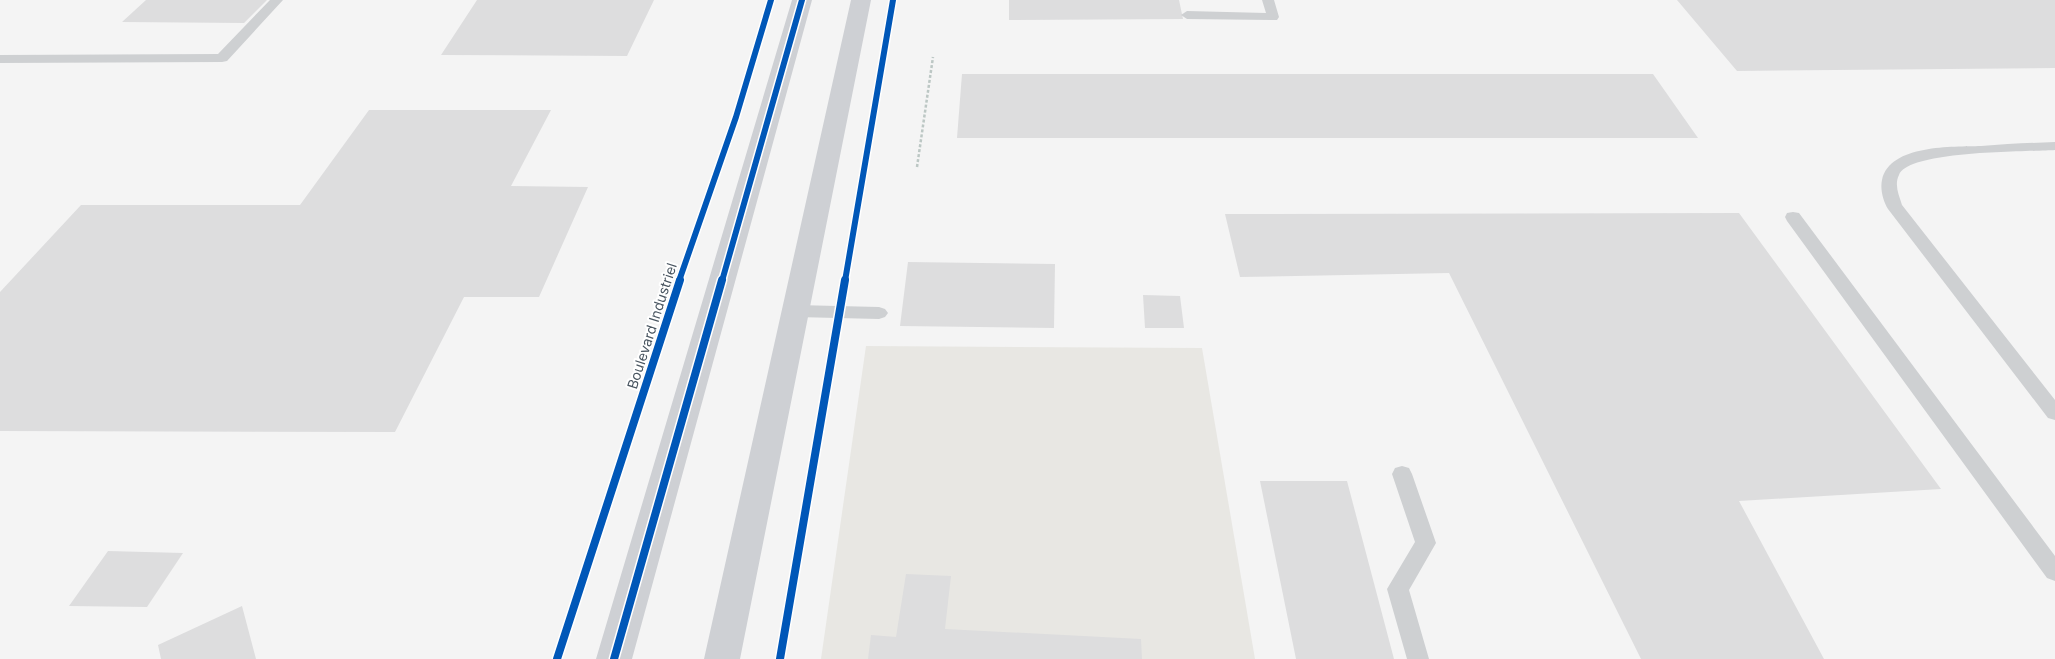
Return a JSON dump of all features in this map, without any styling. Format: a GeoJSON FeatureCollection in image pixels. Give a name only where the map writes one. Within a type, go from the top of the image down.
{"type":"FeatureCollection","features":[{"type":"Feature","properties":{"kind":"street"},"geometry":{"type":"LineString","coordinates":[[614,659],[802,0]]}},
{"type":"Feature","properties":{"kind":"street"},"geometry":{"type":"LineString","coordinates":[[722,659],[861,0]]}},
{"type":"Feature","properties":{"kind":"lane"},"geometry":{"type":"LineString","coordinates":[[0,58],[222,58],[277,0]]}},
{"type":"Feature","properties":{"kind":"lane"},"geometry":{"type":"LineString","coordinates":[[1187,15],[1273,17],[1268,0]]}},
{"type":"Feature","properties":{"kind":"lane"},"geometry":{"type":"LineString","coordinates":[[2055,146],[1919,155],[1909,158],[1895,168],[1890,174],[1888,189],[1890,197],[1899,213],[2055,413]]}},
{"type":"Feature","properties":{"kind":"lane"},"geometry":{"type":"LineString","coordinates":[[1792,217],[2055,572]]}},
{"type":"Feature","properties":{"kind":"lane"},"geometry":{"type":"LineString","coordinates":[[796,311],[879,313]]}},
{"type":"Feature","properties":{"kind":"lane"},"geometry":{"type":"LineString","coordinates":[[1402,474],[1426,543],[1398,589],[1418,659]]}},
{"type":"Feature","properties":{"kind":"path"},"geometry":{"type":"LineString","coordinates":[[917,166],[933,57]]}},
{"type":"Feature","properties":{"kind":"shaded area"},"geometry":{"type":"Polygon","coordinates":[[[866,346],[1202,348],[1255,659],[821,659],[866,346]]]}},
{"type":"Feature","properties":{"kind":"building"},"geometry":{"type":"Polygon","coordinates":[[[146,0],[267,0],[244,23],[122,22],[146,0]]]}},
{"type":"Feature","properties":{"kind":"building"},"geometry":{"type":"Polygon","coordinates":[[[477,0],[654,0],[627,56],[441,55],[477,0]]]}},
{"type":"Feature","properties":{"kind":"building"},"geometry":{"type":"Polygon","coordinates":[[[1009,0],[1179,0],[1183,19],[1009,20],[1009,0]]]}},
{"type":"Feature","properties":{"kind":"building"},"geometry":{"type":"Polygon","coordinates":[[[1677,0],[2055,0],[2055,68],[1737,71],[1677,0]]]}},
{"type":"Feature","properties":{"kind":"building"},"geometry":{"type":"Polygon","coordinates":[[[962,74],[1653,74],[1698,138],[957,138],[962,74]]]}},
{"type":"Feature","properties":{"kind":"building"},"geometry":{"type":"Polygon","coordinates":[[[369,110],[551,110],[511,186],[588,187],[539,297],[464,297],[395,432],[0,431],[0,292],[81,205],[300,205],[369,110]]]}},
{"type":"Feature","properties":{"kind":"building"},"geometry":{"type":"Polygon","coordinates":[[[1739,213],[1941,489],[1739,501],[1824,659],[1641,659],[1449,273],[1240,277],[1225,214],[1739,213]]]}},
{"type":"Feature","properties":{"kind":"building"},"geometry":{"type":"Polygon","coordinates":[[[908,262],[1055,264],[1054,328],[900,326],[908,262]]]}},
{"type":"Feature","properties":{"kind":"building"},"geometry":{"type":"Polygon","coordinates":[[[1143,295],[1180,296],[1184,328],[1145,328],[1143,295]]]}},
{"type":"Feature","properties":{"kind":"building"},"geometry":{"type":"Polygon","coordinates":[[[1260,481],[1347,481],[1394,659],[1296,659],[1260,481]]]}},
{"type":"Feature","properties":{"kind":"building"},"geometry":{"type":"Polygon","coordinates":[[[108,551],[183,553],[147,607],[69,606],[108,551]]]}},
{"type":"Feature","properties":{"kind":"building"},"geometry":{"type":"Polygon","coordinates":[[[906,574],[951,576],[945,629],[1141,639],[1142,659],[868,659],[871,635],[896,637],[906,574]]]}},
{"type":"Feature","properties":{"kind":"building"},"geometry":{"type":"Polygon","coordinates":[[[242,606],[256,659],[161,659],[158,645],[242,606]]]}},
{"type":"Feature","properties":{"kind":"cycle path","name":"Boulevard Industriel"},"geometry":{"type":"LineString","coordinates":[[557,659],[694,236],[736,117],[771,0]]}},
{"type":"Feature","properties":{"kind":"cycle path"},"geometry":{"type":"LineString","coordinates":[[614,659],[802,0]]}},
{"type":"Feature","properties":{"kind":"cycle path"},"geometry":{"type":"LineString","coordinates":[[780,659],[893,0]]}}]}
